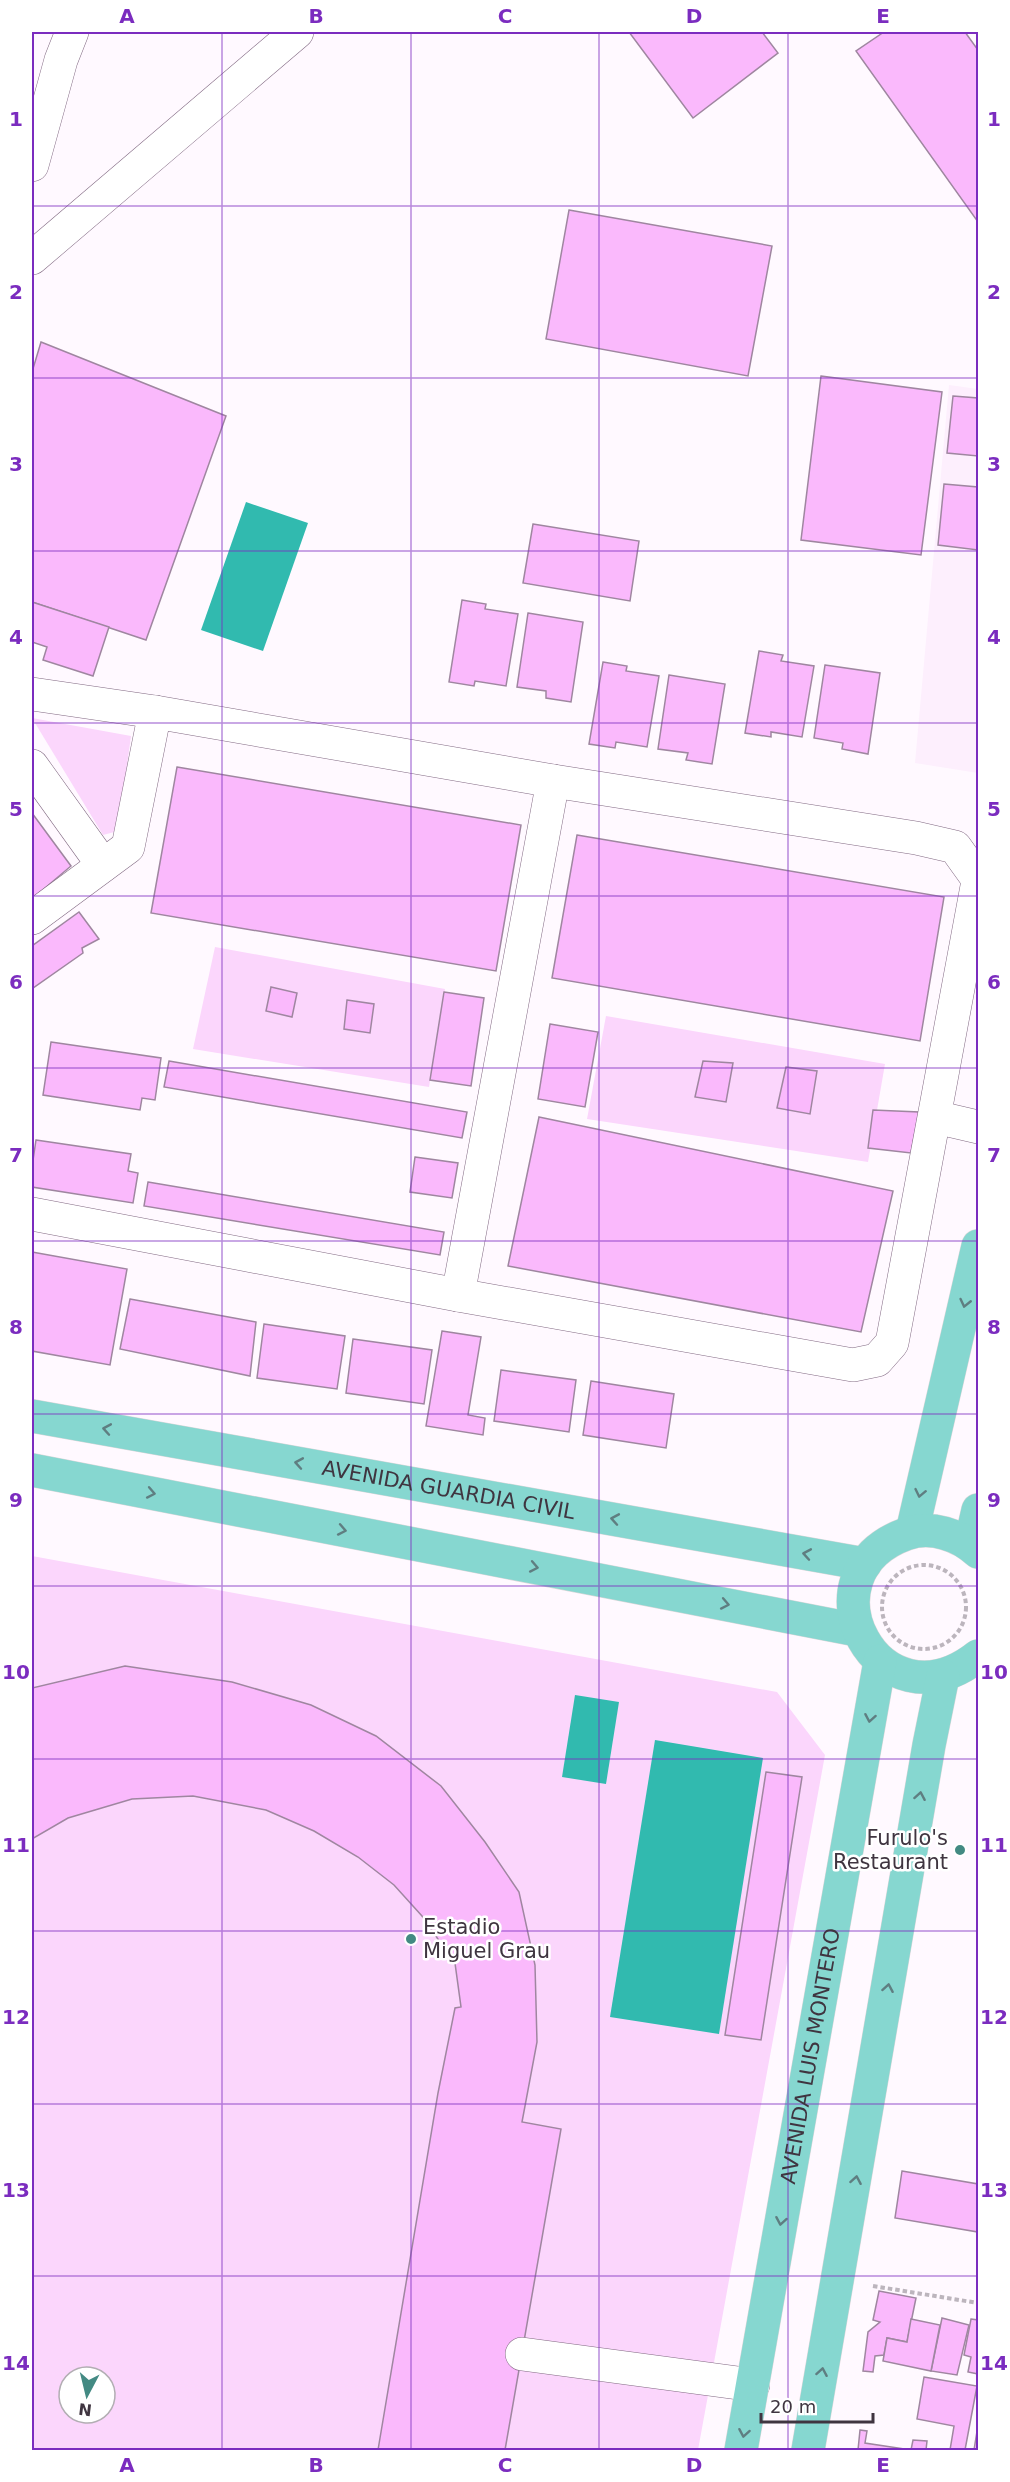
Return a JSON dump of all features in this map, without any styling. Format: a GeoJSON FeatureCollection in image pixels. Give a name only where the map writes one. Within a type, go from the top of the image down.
{"type":"FeatureCollection","features":[{"type":"Feature","properties":{"kind":"main road"},"geometry":{"type":"LineString","coordinates":[[912,1532],[978,1246]]}},
{"type":"Feature","properties":{"kind":"main road","name":"AVENIDA GUARDIA CIVIL"},"geometry":{"type":"LineString","coordinates":[[32,1416],[865,1564]]}},
{"type":"Feature","properties":{"kind":"main road"},"geometry":{"type":"LineString","coordinates":[[32,1470],[857,1630]]}},
{"type":"Feature","properties":{"kind":"main road"},"geometry":{"type":"LineString","coordinates":[[978,1510],[974,1549],[952,1535],[932,1531],[912,1532],[893,1539],[878,1549],[865,1564],[855,1584],[853,1607],[857,1630],[866,1647],[880,1661],[899,1672],[920,1677],[943,1676],[963,1668],[978,1656]]}},
{"type":"Feature","properties":{"kind":"main road","name":"AVENIDA LUIS MONTERO"},"geometry":{"type":"LineString","coordinates":[[741,2451],[880,1661]]}},
{"type":"Feature","properties":{"kind":"main road"},"geometry":{"type":"LineString","coordinates":[[808,2451],[929,1745],[943,1676]]}},
{"type":"Feature","properties":{"kind":"street"},"geometry":{"type":"LineString","coordinates":[[32,165],[61,60],[72,32]]}},
{"type":"Feature","properties":{"kind":"street"},"geometry":{"type":"LineString","coordinates":[[32,258],[297,32]]}},
{"type":"Feature","properties":{"kind":"street"},"geometry":{"type":"LineString","coordinates":[[32,694],[155,712],[553,781],[916,838],[954,847],[978,880],[892,1343],[876,1360],[853,1365],[458,1295],[32,1214]]}},
{"type":"Feature","properties":{"kind":"street"},"geometry":{"type":"LineString","coordinates":[[32,918],[128,847],[155,712]]}},
{"type":"Feature","properties":{"kind":"street"},"geometry":{"type":"LineString","coordinates":[[32,766],[103,865]]}},
{"type":"Feature","properties":{"kind":"street"},"geometry":{"type":"LineString","coordinates":[[458,1295],[553,781]]}},
{"type":"Feature","properties":{"kind":"street"},"geometry":{"type":"LineString","coordinates":[[934,1118],[978,1126]]}},
{"type":"Feature","properties":{"kind":"street"},"geometry":{"type":"LineString","coordinates":[[522,2354],[753,2385]]}},
{"type":"Feature","properties":{"kind":"path"},"geometry":{"type":"LineString","coordinates":[[927,1564],[939,1567],[951,1574],[960,1584],[965,1595],[966,1609],[963,1623],[955,1635],[943,1645],[929,1649],[915,1648],[901,1642],[890,1632],[883,1619],[881,1605],[885,1590],[902,1570],[913,1565],[927,1564]]}},
{"type":"Feature","properties":{"kind":"path"},"geometry":{"type":"LineString","coordinates":[[839,2280],[978,2303]]}},
{"type":"Feature","properties":{"kind":"shaded area"},"geometry":{"type":"Polygon","coordinates":[[[949,385],[978,389],[978,773],[915,763],[949,385]]]}},
{"type":"Feature","properties":{"kind":"shaded area"},"geometry":{"type":"Polygon","coordinates":[[[246,502],[308,523],[263,651],[201,630],[246,502]]]}},
{"type":"Feature","properties":{"kind":"shaded area"},"geometry":{"type":"Polygon","coordinates":[[[32,718],[131,736],[118,831],[103,835],[32,718]]]}},
{"type":"Feature","properties":{"kind":"shaded area"},"geometry":{"type":"Polygon","coordinates":[[[215,947],[445,989],[429,1087],[193,1049],[215,947]]]}},
{"type":"Feature","properties":{"kind":"shaded area"},"geometry":{"type":"Polygon","coordinates":[[[606,1016],[885,1064],[868,1162],[587,1119],[606,1016]]]}},
{"type":"Feature","properties":{"kind":"shaded area","name":"Estadio Miguel Grau"},"geometry":{"type":"Polygon","coordinates":[[[32,1556],[777,1692],[825,1755],[698,2450],[32,2450],[32,1556]]]}},
{"type":"Feature","properties":{"kind":"shaded area"},"geometry":{"type":"Polygon","coordinates":[[[575,1695],[619,1702],[606,1784],[562,1777],[575,1695]]]}},
{"type":"Feature","properties":{"kind":"shaded area"},"geometry":{"type":"Polygon","coordinates":[[[655,1740],[763,1758],[719,2034],[610,2017],[655,1740]]]}},
{"type":"Feature","properties":{"kind":"building"},"geometry":{"type":"Polygon","coordinates":[[[629,32],[762,32],[778,53],[693,118],[629,32]]]}},
{"type":"Feature","properties":{"kind":"building"},"geometry":{"type":"Polygon","coordinates":[[[884,32],[965,32],[978,50],[978,222],[856,51],[884,32]]]}},
{"type":"Feature","properties":{"kind":"building"},"geometry":{"type":"Polygon","coordinates":[[[569,210],[772,246],[748,376],[546,339],[569,210]]]}},
{"type":"Feature","properties":{"kind":"building"},"geometry":{"type":"Polygon","coordinates":[[[41,342],[226,416],[146,640],[32,602],[32,372],[41,342]]]}},
{"type":"Feature","properties":{"kind":"building"},"geometry":{"type":"Polygon","coordinates":[[[821,376],[942,392],[921,555],[801,540],[821,376]]]}},
{"type":"Feature","properties":{"kind":"building"},"geometry":{"type":"Polygon","coordinates":[[[953,396],[978,398],[978,456],[947,453],[953,396]]]}},
{"type":"Feature","properties":{"kind":"building"},"geometry":{"type":"Polygon","coordinates":[[[944,484],[978,487],[978,550],[938,545],[944,484]]]}},
{"type":"Feature","properties":{"kind":"building"},"geometry":{"type":"Polygon","coordinates":[[[533,524],[639,541],[630,601],[523,583],[533,524]]]}},
{"type":"Feature","properties":{"kind":"building"},"geometry":{"type":"Polygon","coordinates":[[[462,600],[486,604],[485,609],[518,614],[506,686],[475,681],[474,686],[449,682],[462,600]]]}},
{"type":"Feature","properties":{"kind":"building"},"geometry":{"type":"Polygon","coordinates":[[[32,602],[109,627],[93,676],[43,660],[47,647],[32,642],[32,602]]]}},
{"type":"Feature","properties":{"kind":"building"},"geometry":{"type":"Polygon","coordinates":[[[528,613],[583,622],[571,702],[546,698],[546,691],[517,687],[528,613]]]}},
{"type":"Feature","properties":{"kind":"building"},"geometry":{"type":"Polygon","coordinates":[[[759,651],[783,655],[781,661],[814,666],[802,737],[771,732],[771,737],[745,733],[759,651]]]}},
{"type":"Feature","properties":{"kind":"building"},"geometry":{"type":"Polygon","coordinates":[[[603,662],[627,666],[626,671],[659,676],[647,747],[616,742],[615,748],[589,744],[603,662]]]}},
{"type":"Feature","properties":{"kind":"building"},"geometry":{"type":"Polygon","coordinates":[[[825,665],[880,673],[868,754],[842,749],[843,743],[814,738],[825,665]]]}},
{"type":"Feature","properties":{"kind":"building"},"geometry":{"type":"Polygon","coordinates":[[[669,675],[725,684],[712,764],[686,760],[688,753],[658,749],[669,675]]]}},
{"type":"Feature","properties":{"kind":"building"},"geometry":{"type":"Polygon","coordinates":[[[177,767],[521,825],[496,971],[151,913],[177,767]]]}},
{"type":"Feature","properties":{"kind":"building"},"geometry":{"type":"Polygon","coordinates":[[[32,813],[71,866],[32,899],[32,813]]]}},
{"type":"Feature","properties":{"kind":"building"},"geometry":{"type":"Polygon","coordinates":[[[577,835],[944,897],[920,1041],[552,978],[577,835]]]}},
{"type":"Feature","properties":{"kind":"building"},"geometry":{"type":"Polygon","coordinates":[[[79,912],[99,939],[82,948],[83,953],[33,988],[32,946],[79,912]]]}},
{"type":"Feature","properties":{"kind":"building"},"geometry":{"type":"Polygon","coordinates":[[[271,987],[297,993],[292,1017],[266,1011],[271,987]]]}},
{"type":"Feature","properties":{"kind":"building"},"geometry":{"type":"Polygon","coordinates":[[[444,992],[484,998],[471,1086],[430,1080],[444,992]]]}},
{"type":"Feature","properties":{"kind":"building"},"geometry":{"type":"Polygon","coordinates":[[[347,1000],[374,1004],[370,1033],[344,1029],[347,1000]]]}},
{"type":"Feature","properties":{"kind":"building"},"geometry":{"type":"Polygon","coordinates":[[[550,1024],[598,1032],[585,1107],[538,1099],[550,1024]]]}},
{"type":"Feature","properties":{"kind":"building"},"geometry":{"type":"Polygon","coordinates":[[[51,1042],[161,1058],[155,1100],[142,1098],[140,1110],[43,1095],[51,1042]]]}},
{"type":"Feature","properties":{"kind":"building"},"geometry":{"type":"Polygon","coordinates":[[[169,1061],[467,1112],[462,1138],[164,1087],[169,1061]]]}},
{"type":"Feature","properties":{"kind":"building"},"geometry":{"type":"Polygon","coordinates":[[[703,1061],[733,1063],[726,1102],[695,1097],[703,1061]]]}},
{"type":"Feature","properties":{"kind":"building"},"geometry":{"type":"Polygon","coordinates":[[[786,1067],[817,1071],[810,1114],[777,1108],[786,1067]]]}},
{"type":"Feature","properties":{"kind":"building"},"geometry":{"type":"Polygon","coordinates":[[[873,1110],[919,1112],[911,1153],[868,1148],[873,1110]]]}},
{"type":"Feature","properties":{"kind":"building"},"geometry":{"type":"Polygon","coordinates":[[[539,1117],[893,1191],[861,1332],[508,1266],[539,1117]]]}},
{"type":"Feature","properties":{"kind":"building"},"geometry":{"type":"Polygon","coordinates":[[[36,1140],[131,1154],[128,1171],[138,1173],[133,1203],[32,1187],[36,1140]]]}},
{"type":"Feature","properties":{"kind":"building"},"geometry":{"type":"Polygon","coordinates":[[[415,1157],[458,1163],[452,1198],[410,1192],[415,1157]]]}},
{"type":"Feature","properties":{"kind":"building"},"geometry":{"type":"Polygon","coordinates":[[[148,1182],[444,1232],[440,1255],[144,1206],[148,1182]]]}},
{"type":"Feature","properties":{"kind":"building"},"geometry":{"type":"Polygon","coordinates":[[[32,1252],[127,1269],[110,1365],[32,1351],[32,1252]]]}},
{"type":"Feature","properties":{"kind":"building"},"geometry":{"type":"Polygon","coordinates":[[[130,1299],[256,1322],[250,1376],[120,1349],[130,1299]]]}},
{"type":"Feature","properties":{"kind":"building"},"geometry":{"type":"Polygon","coordinates":[[[264,1324],[345,1336],[337,1389],[257,1378],[264,1324]]]}},
{"type":"Feature","properties":{"kind":"building"},"geometry":{"type":"Polygon","coordinates":[[[442,1331],[481,1337],[468,1415],[485,1418],[483,1435],[426,1426],[442,1331]]]}},
{"type":"Feature","properties":{"kind":"building"},"geometry":{"type":"Polygon","coordinates":[[[353,1339],[432,1350],[424,1404],[346,1393],[353,1339]]]}},
{"type":"Feature","properties":{"kind":"building"},"geometry":{"type":"Polygon","coordinates":[[[501,1370],[576,1380],[569,1432],[494,1421],[501,1370]]]}},
{"type":"Feature","properties":{"kind":"building"},"geometry":{"type":"Polygon","coordinates":[[[591,1381],[674,1394],[666,1448],[583,1435],[591,1381]]]}},
{"type":"Feature","properties":{"kind":"building"},"geometry":{"type":"Polygon","coordinates":[[[125,1666],[232,1682],[311,1705],[376,1736],[441,1786],[485,1842],[519,1892],[535,1965],[537,2042],[522,2122],[561,2129],[505,2450],[378,2450],[438,2093],[455,2008],[461,2007],[454,1956],[449,1955],[422,1916],[394,1885],[358,1857],[314,1831],[266,1810],[193,1796],[132,1799],[68,1818],[32,1839],[32,1688],[125,1666]]]}},
{"type":"Feature","properties":{"kind":"building"},"geometry":{"type":"Polygon","coordinates":[[[766,1772],[802,1777],[761,2040],[725,2035],[766,1772]]]}},
{"type":"Feature","properties":{"kind":"building"},"geometry":{"type":"Polygon","coordinates":[[[902,2171],[978,2184],[978,2232],[895,2218],[902,2171]]]}},
{"type":"Feature","properties":{"kind":"building"},"geometry":{"type":"Polygon","coordinates":[[[879,2291],[916,2298],[907,2342],[887,2338],[884,2355],[875,2356],[873,2372],[863,2371],[868,2332],[880,2322],[873,2320],[879,2291]]]}},
{"type":"Feature","properties":{"kind":"building"},"geometry":{"type":"Polygon","coordinates":[[[942,2318],[969,2325],[957,2375],[931,2371],[942,2318]]]}},
{"type":"Feature","properties":{"kind":"building"},"geometry":{"type":"Polygon","coordinates":[[[911,2319],[940,2325],[931,2371],[883,2361],[887,2338],[907,2342],[911,2319]]]}},
{"type":"Feature","properties":{"kind":"building"},"geometry":{"type":"Polygon","coordinates":[[[971,2319],[978,2320],[978,2374],[968,2372],[971,2357],[964,2355],[971,2319]]]}},
{"type":"Feature","properties":{"kind":"building"},"geometry":{"type":"Polygon","coordinates":[[[924,2377],[977,2386],[965,2450],[950,2450],[954,2426],[917,2419],[924,2377]]]}},
{"type":"Feature","properties":{"kind":"building"},"geometry":{"type":"Polygon","coordinates":[[[978,2425],[978,2450],[974,2450],[978,2425]]]}},
{"type":"Feature","properties":{"kind":"building"},"geometry":{"type":"Polygon","coordinates":[[[860,2430],[867,2431],[865,2443],[911,2450],[858,2450],[860,2430]]]}},
{"type":"Feature","properties":{"kind":"building"},"geometry":{"type":"Polygon","coordinates":[[[913,2440],[927,2441],[926,2450],[911,2450],[913,2440]]]}},
{"type":"Feature","properties":{"kind":"place","name":"Furulo's Restaurant"},"geometry":{"type":"Point","coordinates":[960,1850]}},
{"type":"Feature","properties":{"kind":"place","name":"Estadio Miguel Grau"},"geometry":{"type":"Point","coordinates":[411,1939]}}]}
